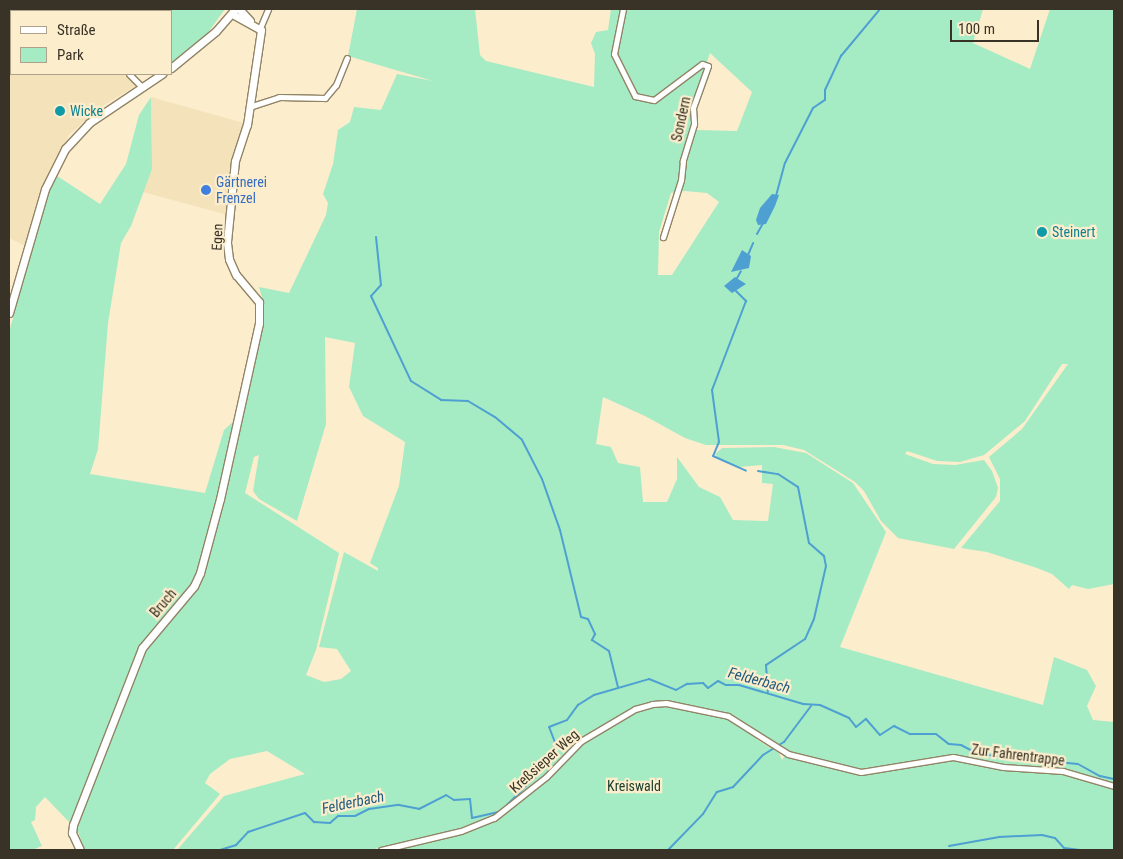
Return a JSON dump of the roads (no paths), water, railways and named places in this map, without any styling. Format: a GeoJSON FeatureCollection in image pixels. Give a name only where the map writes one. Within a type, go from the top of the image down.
{"type":"FeatureCollection","features":[{"type":"Feature","properties":{"kind":"street","name":"Egen"},"geometry":{"type":"LineString","coordinates":[[250,360],[259,318],[259,302],[236,275],[229,259],[227,242],[235,161],[246,125],[260,28],[268,9]]}},
{"type":"Feature","properties":{"kind":"street","name":"Sondern"},"geometry":{"type":"LineString","coordinates":[[623,9],[614,54],[635,96],[654,100],[702,64],[708,66],[693,108],[694,124],[682,162],[682,180],[663,237]]}},
{"type":"Feature","properties":{"kind":"street"},"geometry":{"type":"LineString","coordinates":[[172,67],[207,40],[235,10],[260,28]]}},
{"type":"Feature","properties":{"kind":"street"},"geometry":{"type":"LineString","coordinates":[[248,107],[279,97],[325,98],[336,86],[347,58]]}},
{"type":"Feature","properties":{"kind":"street"},"geometry":{"type":"LineString","coordinates":[[130,75],[142,88]]}},
{"type":"Feature","properties":{"kind":"street"},"geometry":{"type":"LineString","coordinates":[[9,313],[45,189],[60,156],[89,123],[161,75]]}},
{"type":"Feature","properties":{"kind":"street","name":"Bruch"},"geometry":{"type":"LineString","coordinates":[[80,850],[72,833],[73,825],[142,648],[194,586],[200,573],[220,499],[250,360]]}},
{"type":"Feature","properties":{"kind":"street","name":"Kreßsieper Weg"},"geometry":{"type":"LineString","coordinates":[[381,850],[414,840],[461,831],[494,818],[546,777],[581,741],[635,709],[652,704],[666,703],[728,716],[788,754],[848,770],[870,772],[917,764]]}},
{"type":"Feature","properties":{"kind":"street","name":"Zur Fahrentrappe"},"geometry":{"type":"LineString","coordinates":[[917,764],[953,758],[1003,767],[1063,771],[1114,786]]}},
{"type":"Feature","properties":{"kind":"water"},"geometry":{"type":"Polygon","coordinates":[[[772,194],[779,195],[775,206],[766,224],[758,225],[756,220],[760,208],[772,194]]]}},
{"type":"Feature","properties":{"kind":"water"},"geometry":{"type":"Polygon","coordinates":[[[742,250],[751,256],[749,268],[731,272],[742,250]]]}},
{"type":"Feature","properties":{"kind":"water"},"geometry":{"type":"Polygon","coordinates":[[[735,277],[746,284],[732,293],[724,286],[735,277]]]}},
{"type":"Feature","properties":{"kind":"waterway"},"geometry":{"type":"LineString","coordinates":[[776,196],[785,163],[813,108],[825,100],[825,90],[841,56],[880,9]]}},
{"type":"Feature","properties":{"kind":"waterway"},"geometry":{"type":"LineString","coordinates":[[757,234],[763,223]]}},
{"type":"Feature","properties":{"kind":"waterway"},"geometry":{"type":"LineString","coordinates":[[376,237],[381,285],[371,296],[411,381],[441,400],[468,401],[495,417],[522,440],[542,479],[560,530],[581,617],[588,619],[595,634],[592,640],[609,651],[618,687]]}},
{"type":"Feature","properties":{"kind":"waterway"},"geometry":{"type":"LineString","coordinates":[[748,255],[753,243]]}},
{"type":"Feature","properties":{"kind":"waterway"},"geometry":{"type":"LineString","coordinates":[[736,280],[741,271]]}},
{"type":"Feature","properties":{"kind":"waterway"},"geometry":{"type":"LineString","coordinates":[[735,290],[746,301],[712,390],[719,442],[713,456],[746,471]]}},
{"type":"Feature","properties":{"kind":"waterway"},"geometry":{"type":"LineString","coordinates":[[758,471],[778,474],[798,487],[809,543],[824,556],[826,566],[814,619],[805,639],[766,665],[768,692]]}},
{"type":"Feature","properties":{"kind":"waterway","name":"Felderbach"},"geometry":{"type":"LineString","coordinates":[[507,805],[536,776],[554,753],[556,745],[549,727],[567,720],[578,705],[594,695],[649,679],[676,690],[687,684],[703,683],[708,688],[718,681],[726,685],[739,685],[803,704],[820,705],[849,718],[856,727],[866,719],[880,735],[894,726],[910,734],[936,734],[949,744],[961,745],[978,754],[1078,764],[1100,776],[1114,779]]}},
{"type":"Feature","properties":{"kind":"waterway"},"geometry":{"type":"LineString","coordinates":[[668,850],[703,814],[717,792],[733,787],[763,755],[784,742],[811,706]]}},
{"type":"Feature","properties":{"kind":"waterway","name":"Felderbach"},"geometry":{"type":"LineString","coordinates":[[220,850],[236,845],[248,832],[305,813],[314,822],[330,823],[338,816],[355,816],[369,809],[399,805],[419,809],[446,795],[454,800],[470,799],[472,818],[498,812]]}},
{"type":"Feature","properties":{"kind":"waterway"},"geometry":{"type":"LineString","coordinates":[[949,846],[999,837],[1042,835],[1055,838],[1064,848],[1080,850]]}},
{"type":"Feature","properties":{"kind":"place","name":"Wicke"},"geometry":{"type":"Point","coordinates":[60,111]}},
{"type":"Feature","properties":{"kind":"place","name":"Gärtnerei Frenzel"},"geometry":{"type":"Point","coordinates":[206,190]}},
{"type":"Feature","properties":{"kind":"place","name":"Steinert"},"geometry":{"type":"Point","coordinates":[1042,232]}},
{"type":"Feature","properties":{"kind":"park label","name":"Kreiswald"},"geometry":{"type":"Point","coordinates":[634,786]}}]}
